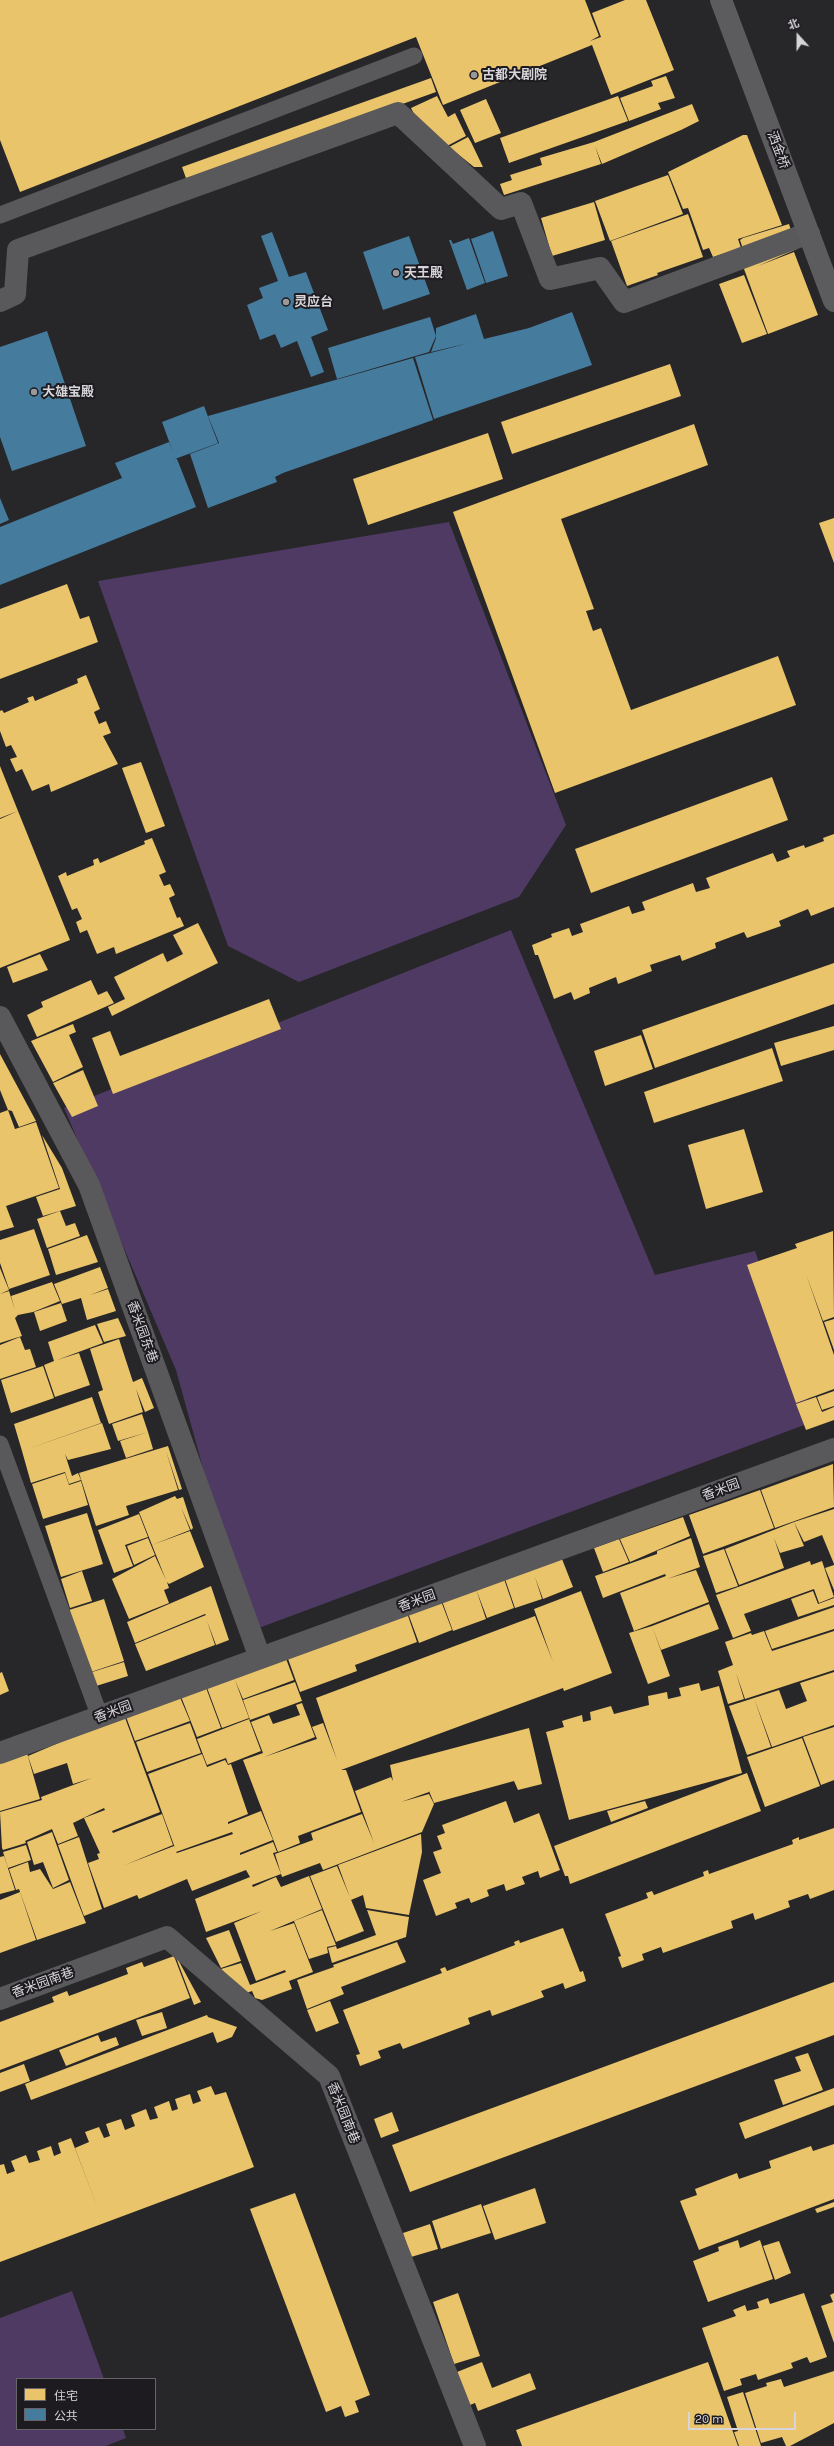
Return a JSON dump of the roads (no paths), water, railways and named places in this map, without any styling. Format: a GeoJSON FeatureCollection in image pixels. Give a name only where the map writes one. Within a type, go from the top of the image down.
{"type":"FeatureCollection","features":[{"type":"Feature","properties":{"kind":"street","name":"洒金桥"},"geometry":{"type":"LineString","coordinates":[[721,0],[834,301]]}},
{"type":"Feature","properties":{"kind":"street"},"geometry":{"type":"LineString","coordinates":[[0,301],[15,294],[18,250],[398,113],[501,209],[521,203],[550,279],[600,268],[624,302],[809,233]]}},
{"type":"Feature","properties":{"kind":"street","name":"香米园东巷"},"geometry":{"type":"LineString","coordinates":[[0,1017],[89,1186],[260,1658]]}},
{"type":"Feature","properties":{"kind":"street","name":"香米园"},"geometry":{"type":"LineString","coordinates":[[0,1753],[834,1449]]}},
{"type":"Feature","properties":{"kind":"street","name":"香米园南巷"},"geometry":{"type":"LineString","coordinates":[[0,1999],[167,1937],[328,2076],[475,2446]]}},
{"type":"Feature","properties":{"kind":"lane"},"geometry":{"type":"LineString","coordinates":[[0,215],[414,56]]}},
{"type":"Feature","properties":{"kind":"lane"},"geometry":{"type":"LineString","coordinates":[[0,1444],[100,1717]]}},
{"type":"Feature","properties":{"kind":"place","name":"古都大剧院"},"geometry":{"type":"Point","coordinates":[474,75]}},
{"type":"Feature","properties":{"kind":"place","name":"天王殿"},"geometry":{"type":"Point","coordinates":[396,273]}},
{"type":"Feature","properties":{"kind":"place","name":"灵应台"},"geometry":{"type":"Point","coordinates":[286,302]}},
{"type":"Feature","properties":{"kind":"place","name":"大雄宝殿"},"geometry":{"type":"Point","coordinates":[34,392]}}]}
